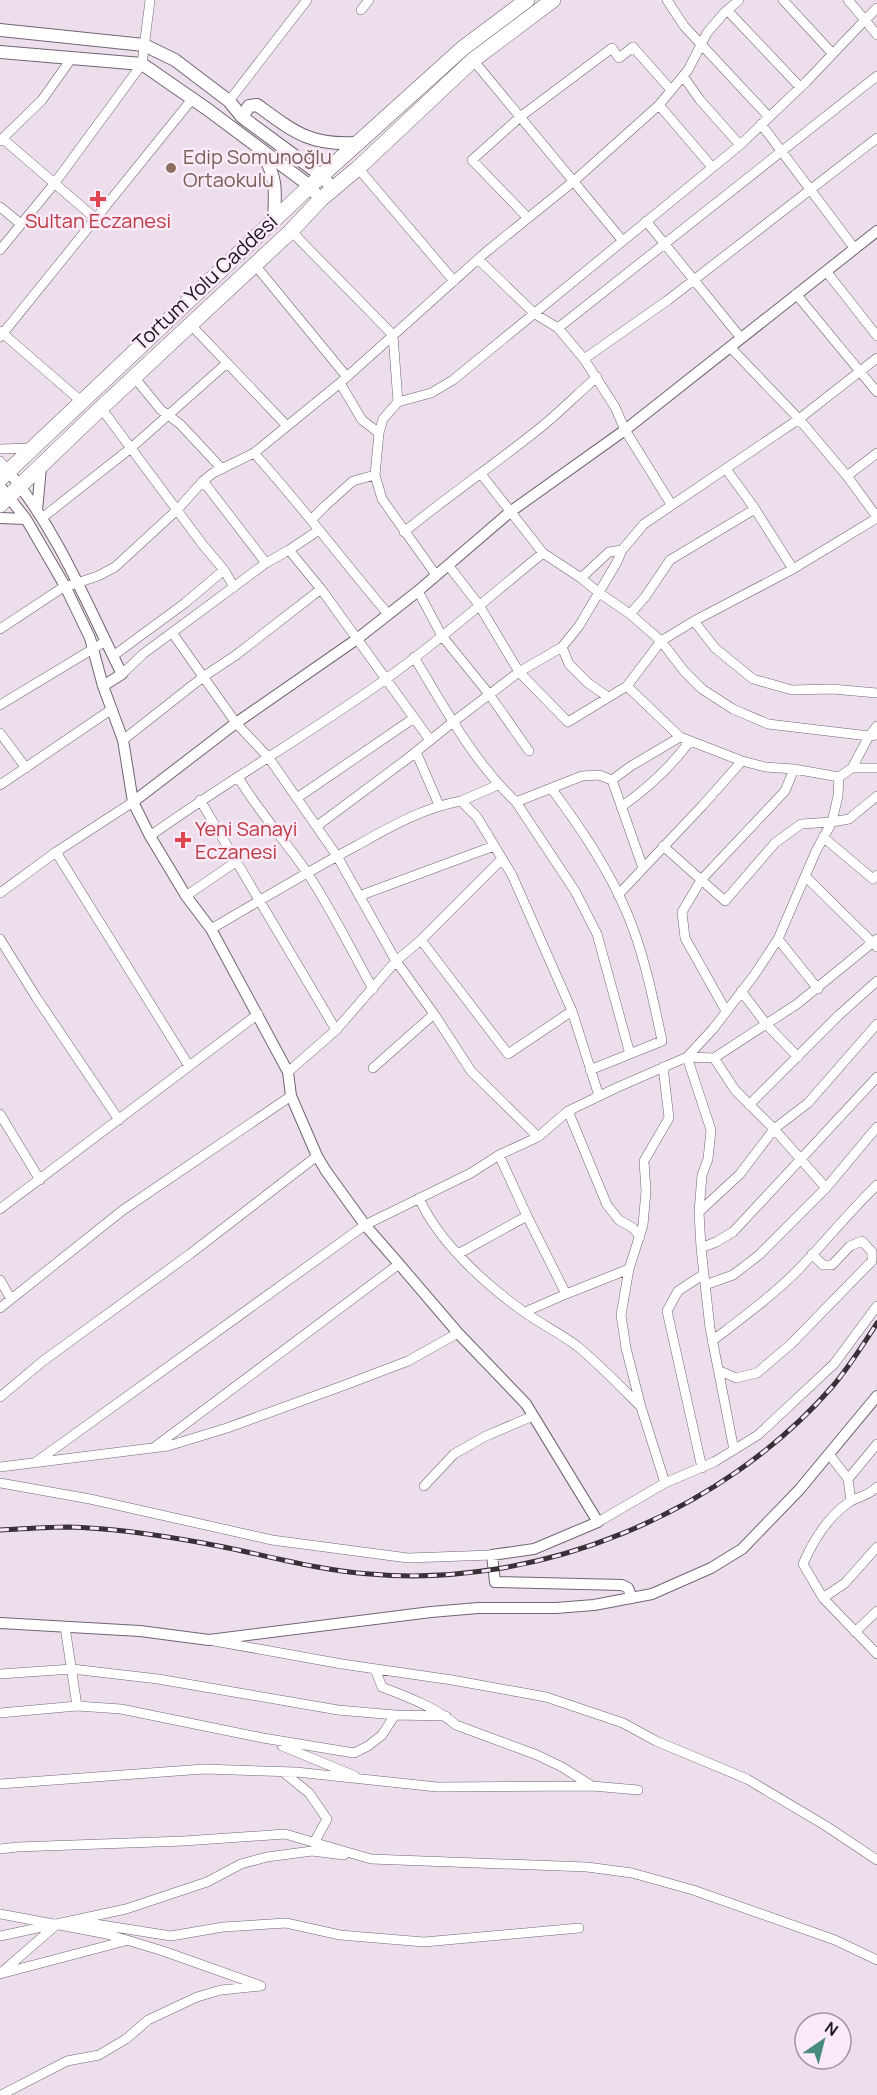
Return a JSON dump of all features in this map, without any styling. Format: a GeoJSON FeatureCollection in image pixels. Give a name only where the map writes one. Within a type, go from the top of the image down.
{"type":"FeatureCollection","features":[{"type":"Feature","properties":{"kind":"highway","name":"Tortum Yolu Caddesi"},"geometry":{"type":"LineString","coordinates":[[3,470],[32,448],[316,181],[462,48],[526,0]]}},
{"type":"Feature","properties":{"kind":"highway","name":"Tortum Yolu Caddesi"},"geometry":{"type":"LineString","coordinates":[[7,493],[41,467],[321,200],[473,60],[553,0]]}},
{"type":"Feature","properties":{"kind":"main road"},"geometry":{"type":"LineString","coordinates":[[0,30],[144,45],[176,60],[229,101],[242,117],[316,181],[321,200]]}},
{"type":"Feature","properties":{"kind":"main road"},"geometry":{"type":"LineString","coordinates":[[0,52],[142,64],[261,149],[333,189]]}},
{"type":"Feature","properties":{"kind":"main road"},"geometry":{"type":"LineString","coordinates":[[242,117],[249,106],[257,105],[298,134],[308,138],[339,144],[358,143]]}},
{"type":"Feature","properties":{"kind":"main road"},"geometry":{"type":"LineString","coordinates":[[261,149],[273,172],[276,191],[274,221]]}},
{"type":"Feature","properties":{"kind":"street"},"geometry":{"type":"LineString","coordinates":[[0,250],[54,184],[142,64],[150,0]]}},
{"type":"Feature","properties":{"kind":"street"},"geometry":{"type":"LineString","coordinates":[[229,101],[307,0]]}},
{"type":"Feature","properties":{"kind":"street"},"geometry":{"type":"LineString","coordinates":[[361,10],[369,0]]}},
{"type":"Feature","properties":{"kind":"street"},"geometry":{"type":"LineString","coordinates":[[667,0],[684,26],[769,117]]}},
{"type":"Feature","properties":{"kind":"street"},"geometry":{"type":"LineString","coordinates":[[0,629],[65,586],[98,576],[115,567],[177,510],[203,481],[254,453],[343,380],[478,259],[574,181],[658,105],[683,76],[707,33],[739,0]]}},
{"type":"Feature","properties":{"kind":"street"},"geometry":{"type":"LineString","coordinates":[[783,0],[832,53]]}},
{"type":"Feature","properties":{"kind":"street"},"geometry":{"type":"LineString","coordinates":[[848,0],[877,35]]}},
{"type":"Feature","properties":{"kind":"street"},"geometry":{"type":"LineString","coordinates":[[436,575],[382,500],[375,476],[379,433],[383,419],[398,402],[431,393],[453,380],[740,145],[877,8]]}},
{"type":"Feature","properties":{"kind":"street"},"geometry":{"type":"LineString","coordinates":[[727,10],[800,87]]}},
{"type":"Feature","properties":{"kind":"street"},"geometry":{"type":"LineString","coordinates":[[528,218],[472,160],[520,117],[612,48],[619,58],[633,47],[671,90]]}},
{"type":"Feature","properties":{"kind":"street"},"geometry":{"type":"LineString","coordinates":[[71,59],[42,100],[1,140],[96,219]]}},
{"type":"Feature","properties":{"kind":"street"},"geometry":{"type":"LineString","coordinates":[[473,60],[622,240]]}},
{"type":"Feature","properties":{"kind":"street"},"geometry":{"type":"LineString","coordinates":[[683,76],[700,100],[740,145]]}},
{"type":"Feature","properties":{"kind":"street"},"geometry":{"type":"LineString","coordinates":[[558,328],[877,76]]}},
{"type":"Feature","properties":{"kind":"street"},"geometry":{"type":"LineString","coordinates":[[82,402],[1,334],[192,98]]}},
{"type":"Feature","properties":{"kind":"street"},"geometry":{"type":"LineString","coordinates":[[658,105],[712,168]]}},
{"type":"Feature","properties":{"kind":"street"},"geometry":{"type":"LineString","coordinates":[[762,124],[855,249]]}},
{"type":"Feature","properties":{"kind":"street"},"geometry":{"type":"LineString","coordinates":[[584,359],[694,280],[877,138]]}},
{"type":"Feature","properties":{"kind":"street"},"geometry":{"type":"LineString","coordinates":[[358,168],[454,281]]}},
{"type":"Feature","properties":{"kind":"street"},"geometry":{"type":"LineString","coordinates":[[0,207],[21,224]]}},
{"type":"Feature","properties":{"kind":"street"},"geometry":{"type":"LineString","coordinates":[[646,221],[741,338]]}},
{"type":"Feature","properties":{"kind":"street"},"geometry":{"type":"LineString","coordinates":[[291,231],[393,335],[398,402]]}},
{"type":"Feature","properties":{"kind":"street"},"geometry":{"type":"LineString","coordinates":[[0,893],[56,852],[133,802],[236,723],[357,639],[418,591],[510,512],[626,430],[877,231]]}},
{"type":"Feature","properties":{"kind":"street"},"geometry":{"type":"LineString","coordinates":[[478,259],[535,314],[558,328],[584,359],[597,377],[671,504]]}},
{"type":"Feature","properties":{"kind":"street"},"geometry":{"type":"LineString","coordinates":[[255,265],[343,380],[362,420],[379,433]]}},
{"type":"Feature","properties":{"kind":"street"},"geometry":{"type":"LineString","coordinates":[[826,271],[877,336]]}},
{"type":"Feature","properties":{"kind":"street"},"geometry":{"type":"LineString","coordinates":[[796,294],[877,392]]}},
{"type":"Feature","properties":{"kind":"street"},"geometry":{"type":"LineString","coordinates":[[191,325],[286,426]]}},
{"type":"Feature","properties":{"kind":"street"},"geometry":{"type":"LineString","coordinates":[[448,565],[479,605],[519,672],[568,722],[627,686],[661,641],[793,569],[877,518],[847,476],[799,420],[729,347]]}},
{"type":"Feature","properties":{"kind":"street"},"geometry":{"type":"LineString","coordinates":[[317,826],[519,672],[562,647],[579,626],[622,550],[644,524],[799,420],[877,358]]}},
{"type":"Feature","properties":{"kind":"street"},"geometry":{"type":"LineString","coordinates":[[39,514],[131,448],[227,363]]}},
{"type":"Feature","properties":{"kind":"street"},"geometry":{"type":"LineString","coordinates":[[134,377],[161,410],[180,424],[222,469]]}},
{"type":"Feature","properties":{"kind":"street"},"geometry":{"type":"LineString","coordinates":[[404,532],[445,498],[481,474],[538,430],[597,377]]}},
{"type":"Feature","properties":{"kind":"street"},"geometry":{"type":"LineString","coordinates":[[101,408],[224,570],[234,587]]}},
{"type":"Feature","properties":{"kind":"street"},"geometry":{"type":"LineString","coordinates":[[0,449],[32,448]]}},
{"type":"Feature","properties":{"kind":"street"},"geometry":{"type":"LineString","coordinates":[[254,453],[388,614]]}},
{"type":"Feature","properties":{"kind":"street"},"geometry":{"type":"LineString","coordinates":[[847,476],[877,453]]}},
{"type":"Feature","properties":{"kind":"street"},"geometry":{"type":"LineString","coordinates":[[39,514],[41,467]]}},
{"type":"Feature","properties":{"kind":"street"},"geometry":{"type":"LineString","coordinates":[[726,469],[755,509],[793,569]]}},
{"type":"Feature","properties":{"kind":"street"},"geometry":{"type":"LineString","coordinates":[[3,470],[7,493],[27,519],[65,586],[93,648],[103,686],[123,740],[133,802],[150,836],[186,896],[211,929],[258,1014],[288,1072],[291,1096],[317,1156],[365,1225],[458,1333],[526,1404],[597,1522]]}},
{"type":"Feature","properties":{"kind":"street"},"geometry":{"type":"LineString","coordinates":[[481,474],[543,553],[582,578],[630,614],[661,641],[684,672],[702,689],[733,709],[768,724],[873,735]]}},
{"type":"Feature","properties":{"kind":"street"},"geometry":{"type":"LineString","coordinates":[[312,520],[353,481],[375,476]]}},
{"type":"Feature","properties":{"kind":"street"},"geometry":{"type":"LineString","coordinates":[[203,481],[266,563]]}},
{"type":"Feature","properties":{"kind":"street"},"geometry":{"type":"LineString","coordinates":[[7,493],[39,514],[77,582],[122,674]]}},
{"type":"Feature","properties":{"kind":"street"},"geometry":{"type":"LineString","coordinates":[[630,614],[645,597],[670,560],[755,509]]}},
{"type":"Feature","properties":{"kind":"street"},"geometry":{"type":"LineString","coordinates":[[0,518],[27,519]]}},
{"type":"Feature","properties":{"kind":"street"},"geometry":{"type":"LineString","coordinates":[[103,686],[122,674],[143,654],[266,563],[319,530]]}},
{"type":"Feature","properties":{"kind":"street"},"geometry":{"type":"LineString","coordinates":[[289,550],[321,589],[430,740]]}},
{"type":"Feature","properties":{"kind":"street"},"geometry":{"type":"LineString","coordinates":[[582,578],[609,552],[622,550]]}},
{"type":"Feature","properties":{"kind":"street"},"geometry":{"type":"LineString","coordinates":[[150,836],[200,800],[269,758],[387,678],[543,553]]}},
{"type":"Feature","properties":{"kind":"street"},"geometry":{"type":"LineString","coordinates":[[113,656],[185,603],[224,570]]}},
{"type":"Feature","properties":{"kind":"street"},"geometry":{"type":"LineString","coordinates":[[123,740],[321,589]]}},
{"type":"Feature","properties":{"kind":"street"},"geometry":{"type":"LineString","coordinates":[[418,591],[442,636],[489,694],[529,751]]}},
{"type":"Feature","properties":{"kind":"street"},"geometry":{"type":"LineString","coordinates":[[694,621],[715,648],[753,679],[792,690],[877,693]]}},
{"type":"Feature","properties":{"kind":"street"},"geometry":{"type":"LineString","coordinates":[[173,634],[236,723],[269,758],[317,826],[337,856],[396,961],[471,1071],[538,1137]]}},
{"type":"Feature","properties":{"kind":"street"},"geometry":{"type":"LineString","coordinates":[[0,705],[106,641]]}},
{"type":"Feature","properties":{"kind":"street"},"geometry":{"type":"LineString","coordinates":[[562,647],[568,664],[588,683],[608,697]]}},
{"type":"Feature","properties":{"kind":"street"},"geometry":{"type":"LineString","coordinates":[[414,657],[453,722],[498,785],[516,802],[575,891],[597,934],[630,1054]]}},
{"type":"Feature","properties":{"kind":"street"},"geometry":{"type":"LineString","coordinates":[[627,686],[680,738],[765,767],[794,769],[839,777],[852,768],[877,726]]}},
{"type":"Feature","properties":{"kind":"street"},"geometry":{"type":"LineString","coordinates":[[0,785],[112,709]]}},
{"type":"Feature","properties":{"kind":"street"},"geometry":{"type":"LineString","coordinates":[[297,798],[414,718]]}},
{"type":"Feature","properties":{"kind":"street"},"geometry":{"type":"LineString","coordinates":[[0,733],[26,768]]}},
{"type":"Feature","properties":{"kind":"street"},"geometry":{"type":"LineString","coordinates":[[612,780],[632,765],[680,738]]}},
{"type":"Feature","properties":{"kind":"street"},"geometry":{"type":"LineString","coordinates":[[621,807],[649,787],[675,761],[690,741]]}},
{"type":"Feature","properties":{"kind":"street"},"geometry":{"type":"LineString","coordinates":[[416,752],[439,805]]}},
{"type":"Feature","properties":{"kind":"street"},"geometry":{"type":"LineString","coordinates":[[618,895],[742,761]]}},
{"type":"Feature","properties":{"kind":"street"},"geometry":{"type":"LineString","coordinates":[[852,768],[877,768]]}},
{"type":"Feature","properties":{"kind":"street"},"geometry":{"type":"LineString","coordinates":[[726,1011],[685,938],[682,912],[701,880],[785,791],[794,769]]}},
{"type":"Feature","properties":{"kind":"street"},"geometry":{"type":"LineString","coordinates":[[516,802],[582,776],[599,775],[612,780]]}},
{"type":"Feature","properties":{"kind":"street"},"geometry":{"type":"LineString","coordinates":[[238,777],[253,803],[308,873],[373,989]]}},
{"type":"Feature","properties":{"kind":"street"},"geometry":{"type":"LineString","coordinates":[[687,1057],[726,1011],[778,939],[823,837],[832,822],[838,796],[839,777]]}},
{"type":"Feature","properties":{"kind":"street"},"geometry":{"type":"LineString","coordinates":[[612,780],[643,868]]}},
{"type":"Feature","properties":{"kind":"street"},"geometry":{"type":"LineString","coordinates":[[211,929],[412,815],[439,805],[462,801],[498,785]]}},
{"type":"Feature","properties":{"kind":"street"},"geometry":{"type":"LineString","coordinates":[[551,788],[604,866],[627,914],[648,981],[662,1041],[590,1070]]}},
{"type":"Feature","properties":{"kind":"street"},"geometry":{"type":"LineString","coordinates":[[663,846],[725,901],[775,843],[792,830],[801,824],[849,819],[876,799]]}},
{"type":"Feature","properties":{"kind":"street"},"geometry":{"type":"LineString","coordinates":[[200,800],[237,861],[258,902],[336,1030]]}},
{"type":"Feature","properties":{"kind":"street"},"geometry":{"type":"LineString","coordinates":[[462,801],[477,817],[512,875],[572,1011],[599,1096]]}},
{"type":"Feature","properties":{"kind":"street"},"geometry":{"type":"LineString","coordinates":[[823,837],[876,879]]}},
{"type":"Feature","properties":{"kind":"street"},"geometry":{"type":"LineString","coordinates":[[359,896],[494,846]]}},
{"type":"Feature","properties":{"kind":"street"},"geometry":{"type":"LineString","coordinates":[[56,852],[189,1066]]}},
{"type":"Feature","properties":{"kind":"street"},"geometry":{"type":"LineString","coordinates":[[288,1072],[336,1030],[396,961],[421,940],[502,859]]}},
{"type":"Feature","properties":{"kind":"street"},"geometry":{"type":"LineString","coordinates":[[186,896],[237,861]]}},
{"type":"Feature","properties":{"kind":"street"},"geometry":{"type":"LineString","coordinates":[[36,1462],[141,1389],[365,1225],[538,1137],[568,1111],[599,1096],[687,1057],[714,1058],[767,1025],[818,988],[875,943],[806,876]]}},
{"type":"Feature","properties":{"kind":"street"},"geometry":{"type":"LineString","coordinates":[[0,939],[118,1120]]}},
{"type":"Feature","properties":{"kind":"street"},"geometry":{"type":"LineString","coordinates":[[778,939],[818,988]]}},
{"type":"Feature","properties":{"kind":"street"},"geometry":{"type":"LineString","coordinates":[[421,940],[508,1054],[572,1011]]}},
{"type":"Feature","properties":{"kind":"street"},"geometry":{"type":"LineString","coordinates":[[749,1105],[838,1015],[877,981]]}},
{"type":"Feature","properties":{"kind":"street"},"geometry":{"type":"LineString","coordinates":[[741,991],[767,1025],[798,1057]]}},
{"type":"Feature","properties":{"kind":"street"},"geometry":{"type":"LineString","coordinates":[[0,1209],[258,1014]]}},
{"type":"Feature","properties":{"kind":"street"},"geometry":{"type":"LineString","coordinates":[[373,1068],[434,1014]]}},
{"type":"Feature","properties":{"kind":"street"},"geometry":{"type":"LineString","coordinates":[[699,1212],[740,1173],[774,1129],[808,1103],[877,1024]]}},
{"type":"Feature","properties":{"kind":"street"},"geometry":{"type":"LineString","coordinates":[[687,1057],[711,1130],[708,1159],[702,1175],[699,1212],[700,1248],[712,1341],[734,1450]]}},
{"type":"Feature","properties":{"kind":"street"},"geometry":{"type":"LineString","coordinates":[[714,1058],[735,1090],[774,1129],[826,1188]]}},
{"type":"Feature","properties":{"kind":"street"},"geometry":{"type":"LineString","coordinates":[[663,1067],[669,1118],[644,1161],[646,1191],[640,1237],[629,1269],[621,1315],[626,1348],[641,1407],[665,1483]]}},
{"type":"Feature","properties":{"kind":"street"},"geometry":{"type":"LineString","coordinates":[[700,1248],[733,1232],[877,1077]]}},
{"type":"Feature","properties":{"kind":"street"},"geometry":{"type":"LineString","coordinates":[[0,1308],[123,1210],[291,1096]]}},
{"type":"Feature","properties":{"kind":"street"},"geometry":{"type":"LineString","coordinates":[[568,1111],[607,1205],[619,1220],[633,1228],[640,1237]]}},
{"type":"Feature","properties":{"kind":"street"},"geometry":{"type":"LineString","coordinates":[[0,1114],[40,1180]]}},
{"type":"Feature","properties":{"kind":"street"},"geometry":{"type":"LineString","coordinates":[[705,1286],[733,1275],[759,1256],[826,1188],[877,1127]]}},
{"type":"Feature","properties":{"kind":"street"},"geometry":{"type":"LineString","coordinates":[[499,1155],[567,1294]]}},
{"type":"Feature","properties":{"kind":"street"},"geometry":{"type":"LineString","coordinates":[[0,1397],[43,1361],[190,1254],[317,1156]]}},
{"type":"Feature","properties":{"kind":"street"},"geometry":{"type":"LineString","coordinates":[[712,1341],[764,1301],[798,1270],[877,1185]]}},
{"type":"Feature","properties":{"kind":"street"},"geometry":{"type":"LineString","coordinates":[[419,1198],[427,1217],[458,1254],[525,1312],[576,1346],[641,1407]]}},
{"type":"Feature","properties":{"kind":"street"},"geometry":{"type":"LineString","coordinates":[[458,1254],[527,1216]]}},
{"type":"Feature","properties":{"kind":"street"},"geometry":{"type":"LineString","coordinates":[[718,1370],[736,1378],[757,1373],[791,1344],[872,1261],[872,1252],[862,1241],[850,1246],[832,1264],[823,1264],[812,1254]]}},
{"type":"Feature","properties":{"kind":"street"},"geometry":{"type":"LineString","coordinates":[[154,1448],[399,1264]]}},
{"type":"Feature","properties":{"kind":"street"},"geometry":{"type":"LineString","coordinates":[[525,1312],[629,1269]]}},
{"type":"Feature","properties":{"kind":"street"},"geometry":{"type":"LineString","coordinates":[[702,1468],[667,1311],[678,1291],[704,1274]]}},
{"type":"Feature","properties":{"kind":"street"},"geometry":{"type":"LineString","coordinates":[[0,1280],[11,1299]]}},
{"type":"Feature","properties":{"kind":"street"},"geometry":{"type":"LineString","coordinates":[[0,1483],[100,1501],[272,1540],[408,1558],[492,1555],[534,1549],[597,1522],[665,1483],[702,1468],[758,1435],[834,1364],[877,1306]]}},
{"type":"Feature","properties":{"kind":"street"},"geometry":{"type":"LineString","coordinates":[[0,1467],[168,1446],[227,1428],[408,1361],[458,1333]]}},
{"type":"Feature","properties":{"kind":"street"},"geometry":{"type":"LineString","coordinates":[[209,1640],[431,1612],[478,1608],[594,1605],[652,1594],[711,1568],[742,1549],[799,1490],[877,1396]]}},
{"type":"Feature","properties":{"kind":"street"},"geometry":{"type":"LineString","coordinates":[[424,1486],[454,1454],[486,1436],[533,1416]]}},
{"type":"Feature","properties":{"kind":"street"},"geometry":{"type":"LineString","coordinates":[[848,1479],[877,1444]]}},
{"type":"Feature","properties":{"kind":"street"},"geometry":{"type":"LineString","coordinates":[[829,1454],[848,1479],[851,1501]]}},
{"type":"Feature","properties":{"kind":"street"},"geometry":{"type":"LineString","coordinates":[[877,1486],[868,1495],[851,1501],[838,1511],[814,1540],[802,1564],[823,1598],[877,1654]]}},
{"type":"Feature","properties":{"kind":"street"},"geometry":{"type":"LineString","coordinates":[[823,1598],[845,1583],[877,1546]]}},
{"type":"Feature","properties":{"kind":"street"},"geometry":{"type":"LineString","coordinates":[[492,1555],[495,1582],[621,1585],[628,1588],[632,1598]]}},
{"type":"Feature","properties":{"kind":"street"},"geometry":{"type":"LineString","coordinates":[[855,1632],[877,1611]]}},
{"type":"Feature","properties":{"kind":"street"},"geometry":{"type":"LineString","coordinates":[[0,1623],[140,1631],[209,1640],[546,1698],[623,1723],[656,1741],[747,1779],[826,1826],[877,1860]]}},
{"type":"Feature","properties":{"kind":"street"},"geometry":{"type":"LineString","coordinates":[[65,1627],[77,1706]]}},
{"type":"Feature","properties":{"kind":"street"},"geometry":{"type":"LineString","coordinates":[[0,1674],[72,1669],[158,1679],[338,1710],[395,1715],[446,1716]]}},
{"type":"Feature","properties":{"kind":"street"},"geometry":{"type":"LineString","coordinates":[[375,1669],[382,1687],[446,1716],[456,1725],[537,1755],[562,1767],[592,1786]]}},
{"type":"Feature","properties":{"kind":"street"},"geometry":{"type":"LineString","coordinates":[[0,1713],[77,1706],[121,1709],[263,1738],[354,1753],[382,1735],[395,1715]]}},
{"type":"Feature","properties":{"kind":"street"},"geometry":{"type":"LineString","coordinates":[[263,1738],[365,1779]]}},
{"type":"Feature","properties":{"kind":"street"},"geometry":{"type":"LineString","coordinates":[[0,1784],[204,1769],[284,1772],[437,1787],[592,1786],[638,1790]]}},
{"type":"Feature","properties":{"kind":"street"},"geometry":{"type":"LineString","coordinates":[[284,1772],[309,1793],[327,1819],[315,1841]]}},
{"type":"Feature","properties":{"kind":"street"},"geometry":{"type":"LineString","coordinates":[[0,1849],[285,1834],[371,1859]]}},
{"type":"Feature","properties":{"kind":"street"},"geometry":{"type":"LineString","coordinates":[[0,1936],[126,1909],[207,1882],[241,1864],[267,1857],[312,1851],[371,1859],[586,1868],[632,1874],[726,1901],[835,1940],[877,1960]]}},
{"type":"Feature","properties":{"kind":"street"},"geometry":{"type":"LineString","coordinates":[[0,1914],[128,1940],[261,1986],[221,1990],[197,1997],[148,2020],[126,2039],[99,2055],[67,2061],[1,2095]]}},
{"type":"Feature","properties":{"kind":"street"},"geometry":{"type":"LineString","coordinates":[[76,1921],[171,1936],[223,1927],[286,1923],[340,1935],[424,1942],[579,1928]]}},
{"type":"Feature","properties":{"kind":"street"},"geometry":{"type":"LineString","coordinates":[[57,1924],[0,1974],[128,1940]]}},
{"type":"Feature","properties":{"kind":"railway"},"geometry":{"type":"LineString","coordinates":[[0,1530],[68,1527],[136,1532],[203,1543],[328,1569],[370,1574],[434,1575],[498,1569],[561,1555],[623,1533],[682,1505],[737,1471],[787,1432],[832,1387],[877,1323]]}},
{"type":"Feature","properties":{"kind":"place","name":"Edip Somunoğlu Ortaokulu"},"geometry":{"type":"Point","coordinates":[171,168]}},
{"type":"Feature","properties":{"kind":"place","name":"Sultan Eczanesi"},"geometry":{"type":"Point","coordinates":[98,199]}},
{"type":"Feature","properties":{"kind":"place","name":"Yeni Sanayi Eczanesi"},"geometry":{"type":"Point","coordinates":[183,840]}}]}
